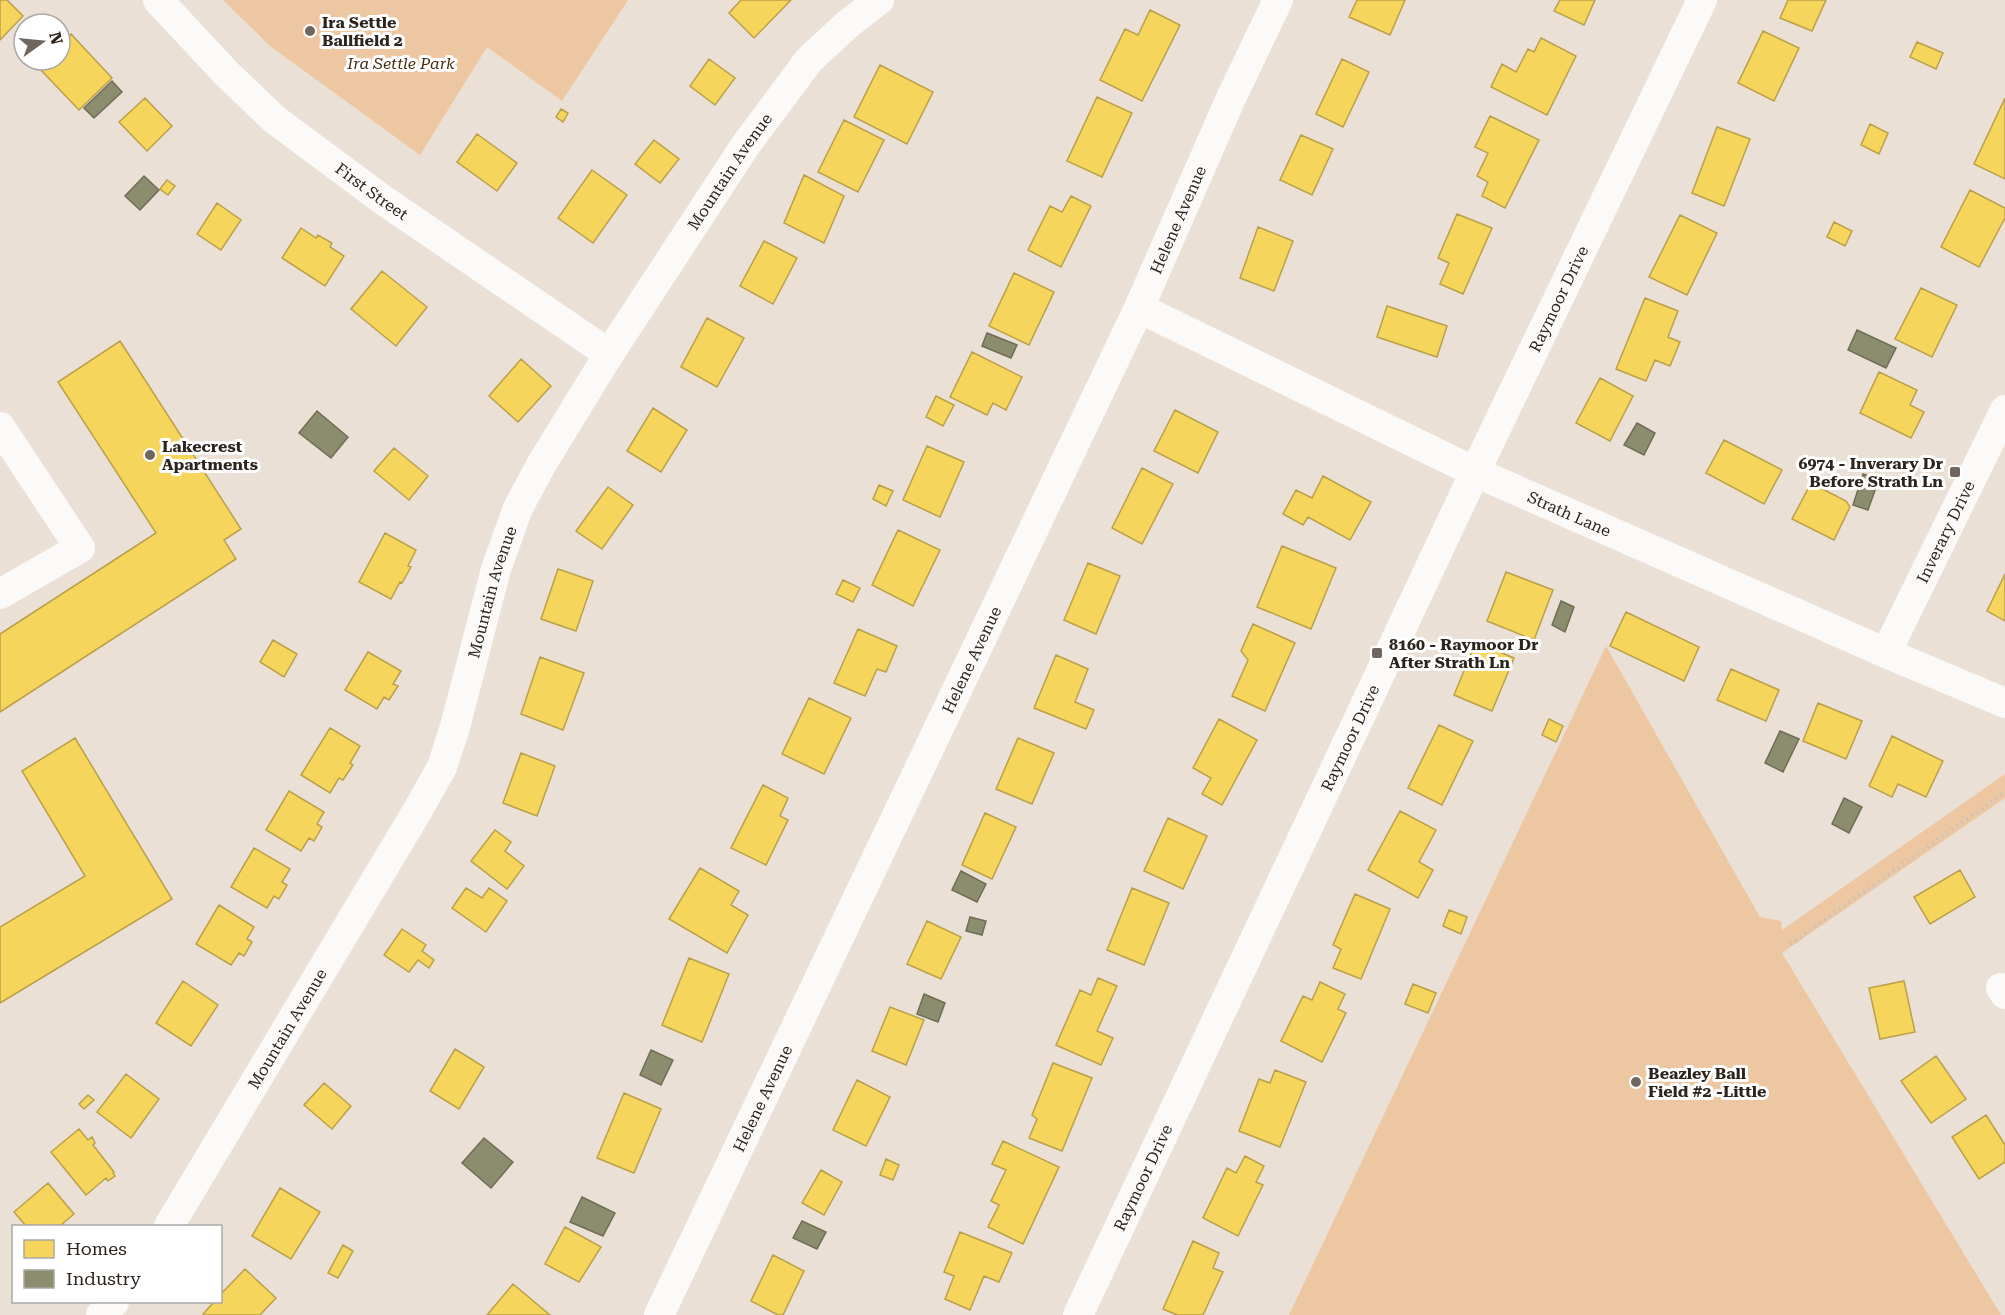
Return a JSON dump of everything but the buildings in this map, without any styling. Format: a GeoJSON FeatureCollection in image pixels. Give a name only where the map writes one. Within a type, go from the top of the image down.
{"type":"FeatureCollection","features":[{"type":"Feature","properties":{"kind":"street","name":"First Street"},"geometry":{"type":"LineString","coordinates":[[158,0],[226,73],[274,119],[383,200],[609,354]]}},
{"type":"Feature","properties":{"kind":"street","name":"Mountain Avenue"},"geometry":{"type":"LineString","coordinates":[[170,1225],[442,767],[455,727],[496,569],[518,508],[541,465],[714,190],[809,60],[848,24],[879,0]]}},
{"type":"Feature","properties":{"kind":"street","name":"Helene Avenue"},"geometry":{"type":"LineString","coordinates":[[659,1315],[1139,308],[1231,98],[1278,0]]}},
{"type":"Feature","properties":{"kind":"street","name":"Raymoor Drive"},"geometry":{"type":"LineString","coordinates":[[1078,1315],[1475,472],[1702,0]]}},
{"type":"Feature","properties":{"kind":"street","name":"Strath Lane"},"geometry":{"type":"LineString","coordinates":[[1139,308],[1475,472],[2005,703]]}},
{"type":"Feature","properties":{"kind":"street","name":"Inverary Drive"},"geometry":{"type":"LineString","coordinates":[[1886,653],[2005,410]]}},
{"type":"Feature","properties":{"kind":"street"},"geometry":{"type":"LineString","coordinates":[[0,427],[80,548],[0,594]]}},
{"type":"Feature","properties":{"kind":"street"},"geometry":{"type":"LineString","coordinates":[[101,1315],[113,1303]]}},
{"type":"Feature","properties":{"kind":"path"},"geometry":{"type":"LineString","coordinates":[[1790,944],[2005,792]]}},
{"type":"Feature","properties":{"kind":"green space","name":"Ira Settle Park"},"geometry":{"type":"Polygon","coordinates":[[[223,0],[628,0],[562,101],[487,47],[420,155],[270,46],[223,0]]]}},
{"type":"Feature","properties":{"kind":"green space"},"geometry":{"type":"Polygon","coordinates":[[[1606,646],[1760,917],[1781,921],[1782,930],[2005,774],[2005,798],[1782,953],[2001,1315],[1289,1315],[1606,646]]]}},
{"type":"Feature","properties":{"kind":"place","name":"Ira Settle Ballfield 2"},"geometry":{"type":"Point","coordinates":[310,31]}},
{"type":"Feature","properties":{"kind":"place","name":"Lakecrest Apartments"},"geometry":{"type":"Point","coordinates":[150,455]}},
{"type":"Feature","properties":{"kind":"place","name":"6974 - Inverary Dr Before Strath Ln"},"geometry":{"type":"Point","coordinates":[1955,472]}},
{"type":"Feature","properties":{"kind":"place","name":"8160 - Raymoor Dr After Strath Ln"},"geometry":{"type":"Point","coordinates":[1377,653]}},
{"type":"Feature","properties":{"kind":"place","name":"Beazley Ball Field #2 -Little"},"geometry":{"type":"Point","coordinates":[1636,1082]}}]}
